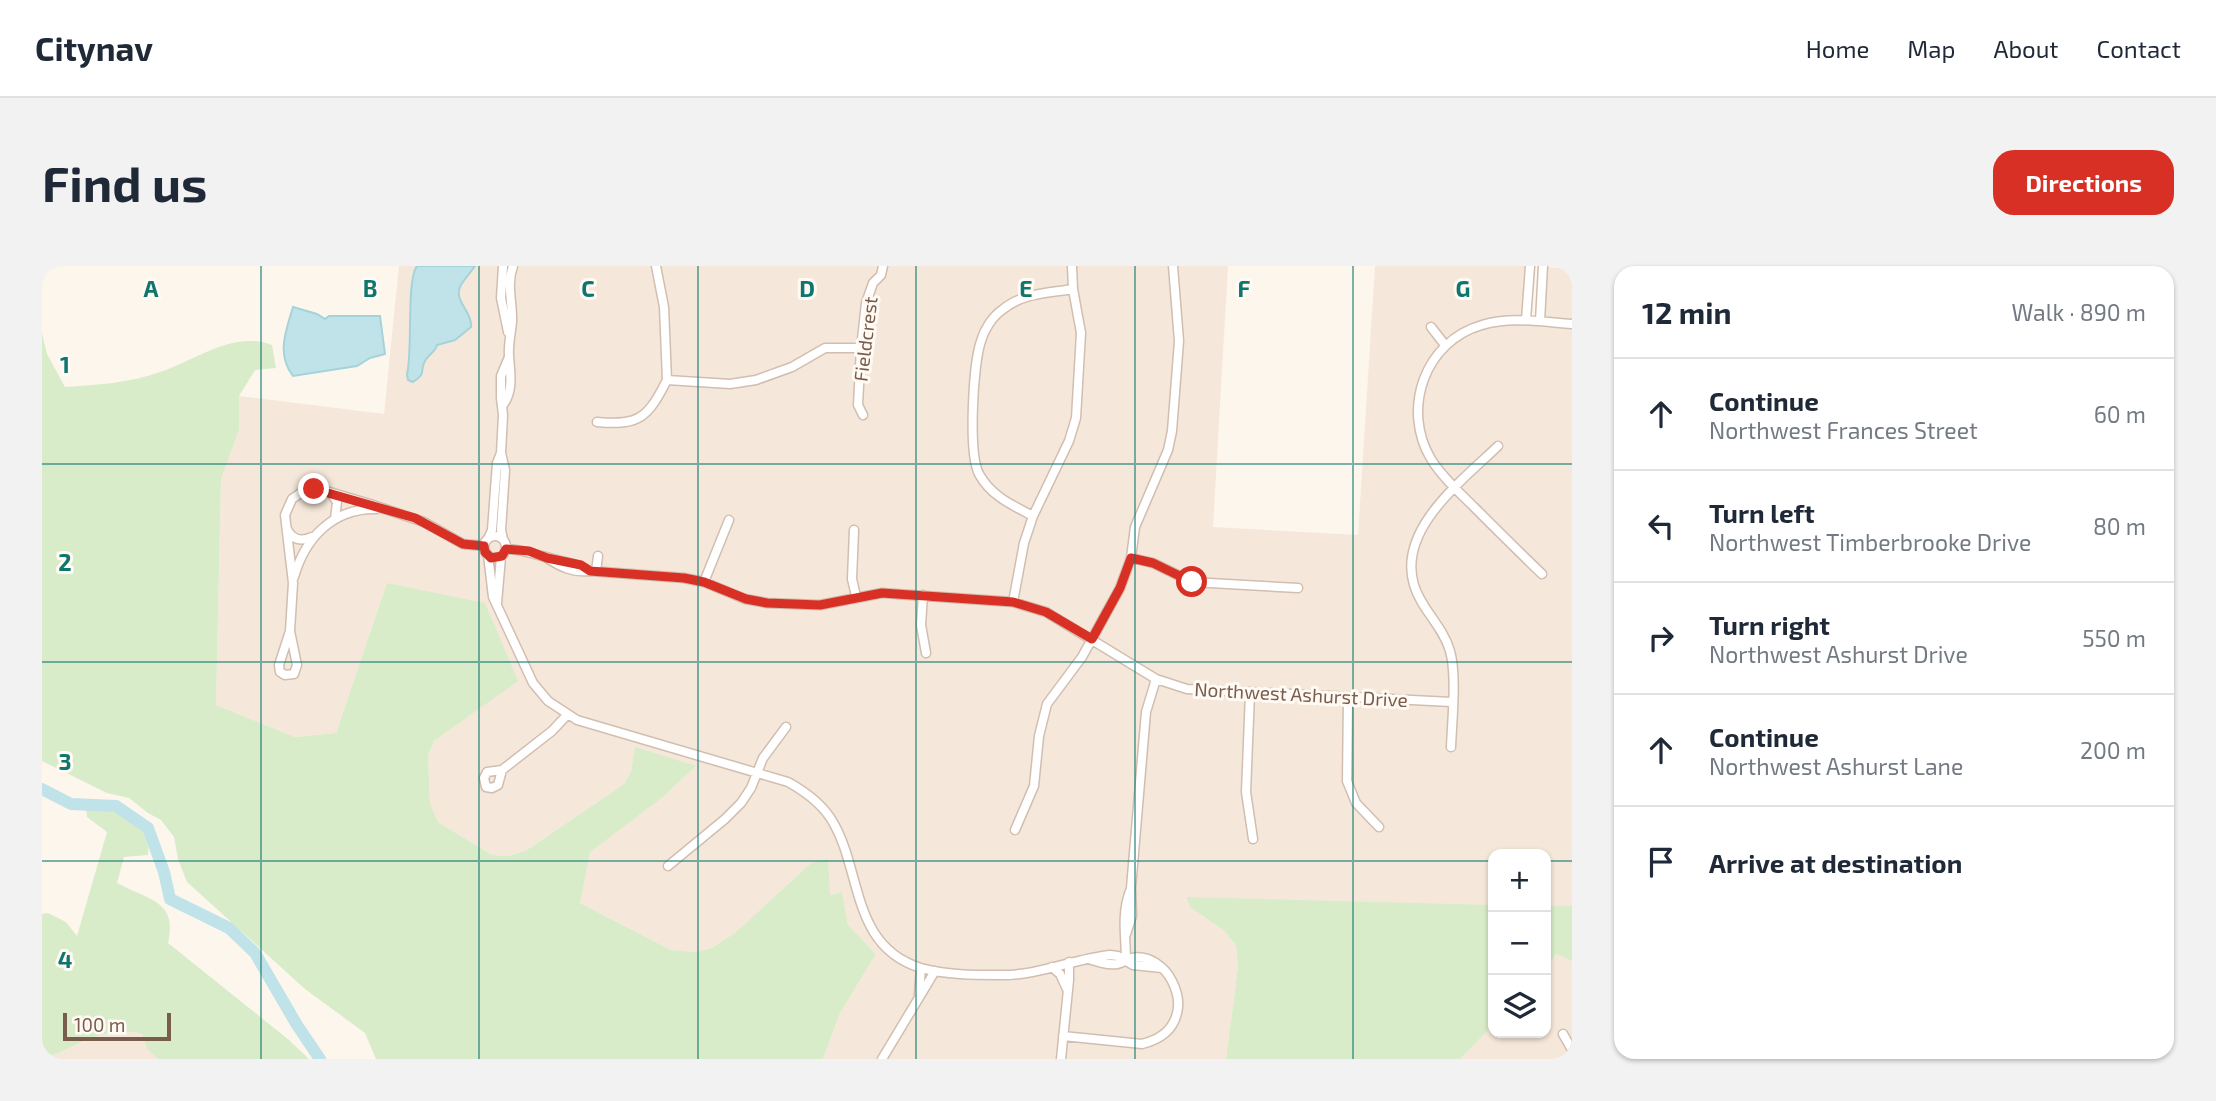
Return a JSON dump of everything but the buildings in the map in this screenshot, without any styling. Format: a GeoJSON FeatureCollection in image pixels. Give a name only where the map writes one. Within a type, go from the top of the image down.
{"type":"FeatureCollection","features":[{"type":"Feature","properties":{"kind":"street"},"geometry":{"type":"LineString","coordinates":[[503,266],[501,298],[510,337]]}},
{"type":"Feature","properties":{"kind":"street"},"geometry":{"type":"LineString","coordinates":[[497,603],[504,548],[501,530],[505,470],[501,453],[501,376],[509,357],[512,311],[509,285],[513,266]]}},
{"type":"Feature","properties":{"kind":"street"},"geometry":{"type":"LineString","coordinates":[[597,422],[630,422],[641,416],[653,407],[667,380],[664,307],[656,266]]}},
{"type":"Feature","properties":{"kind":"street","name":"Fieldcrest"},"geometry":{"type":"LineString","coordinates":[[863,415],[858,405],[860,348],[866,303],[883,266]]}},
{"type":"Feature","properties":{"kind":"street"},"geometry":{"type":"LineString","coordinates":[[1013,602],[1024,543],[1069,441],[1079,406],[1081,333],[1072,266]]}},
{"type":"Feature","properties":{"kind":"street"},"geometry":{"type":"LineString","coordinates":[[1015,830],[1034,786],[1039,736],[1047,704],[1082,657],[1120,588],[1131,558],[1135,527],[1162,468],[1172,431],[1179,341],[1172,266]]}},
{"type":"Feature","properties":{"kind":"street"},"geometry":{"type":"LineString","coordinates":[[1527,320],[1530,266]]}},
{"type":"Feature","properties":{"kind":"street"},"geometry":{"type":"LineString","coordinates":[[1539,321],[1543,266]]}},
{"type":"Feature","properties":{"kind":"street"},"geometry":{"type":"LineString","coordinates":[[1034,516],[991,492],[974,462],[972,440],[978,352],[984,332],[999,312],[1009,305],[1030,295],[1073,289]]}},
{"type":"Feature","properties":{"kind":"street"},"geometry":{"type":"LineString","coordinates":[[1542,575],[1455,488],[1431,460],[1422,441],[1418,412],[1420,390],[1427,368],[1445,345],[1462,332],[1483,324],[1527,320],[1572,324]]}},
{"type":"Feature","properties":{"kind":"street"},"geometry":{"type":"LineString","coordinates":[[1431,327],[1445,345]]}},
{"type":"Feature","properties":{"kind":"street"},"geometry":{"type":"LineString","coordinates":[[667,380],[730,384],[756,380],[792,368],[825,348],[860,348]]}},
{"type":"Feature","properties":{"kind":"street"},"geometry":{"type":"LineString","coordinates":[[1451,747],[1451,652],[1414,587],[1411,565],[1415,542],[1424,525],[1441,502],[1498,446]]}},
{"type":"Feature","properties":{"kind":"street"},"geometry":{"type":"LineString","coordinates":[[501,453],[497,463],[492,530],[487,547],[491,590],[533,683],[548,701],[567,715],[588,723],[788,782],[806,792],[833,821],[842,838],[855,891],[868,923],[903,960],[935,971],[1008,975],[1110,955],[1126,961]]}},
{"type":"Feature","properties":{"kind":"street"},"geometry":{"type":"LineString","coordinates":[[290,631],[297,665],[294,674],[285,675],[280,672],[279,665],[290,631],[293,583],[286,526],[287,509],[297,495],[308,490],[331,493],[424,522],[463,544],[487,547],[495,558],[504,548]]}},
{"type":"Feature","properties":{"kind":"street"},"geometry":{"type":"LineString","coordinates":[[331,493],[337,502],[335,519]]}},
{"type":"Feature","properties":{"kind":"street"},"geometry":{"type":"LineString","coordinates":[[293,583],[299,561],[313,537],[335,519],[360,510],[387,510]]}},
{"type":"Feature","properties":{"kind":"street"},"geometry":{"type":"LineString","coordinates":[[704,582],[729,520]]}},
{"type":"Feature","properties":{"kind":"street"},"geometry":{"type":"LineString","coordinates":[[286,526],[290,536],[298,540],[313,537]]}},
{"type":"Feature","properties":{"kind":"street"},"geometry":{"type":"LineString","coordinates":[[854,530],[852,579],[856,596]]}},
{"type":"Feature","properties":{"kind":"street"},"geometry":{"type":"LineString","coordinates":[[487,547],[495,536],[504,548]]}},
{"type":"Feature","properties":{"kind":"street","name":"Northwest Ashurst Drive"},"geometry":{"type":"LineString","coordinates":[[504,548],[520,549],[547,558],[561,568],[579,572],[684,578],[704,582],[756,602],[820,605],[882,593],[1013,602],[1046,612],[1156,680],[1187,689],[1452,702]]}},
{"type":"Feature","properties":{"kind":"street"},"geometry":{"type":"LineString","coordinates":[[593,571],[598,556]]}},
{"type":"Feature","properties":{"kind":"street"},"geometry":{"type":"LineString","coordinates":[[1131,558],[1153,563],[1192,582],[1298,588]]}},
{"type":"Feature","properties":{"kind":"street"},"geometry":{"type":"LineString","coordinates":[[922,595],[921,625],[926,653]]}},
{"type":"Feature","properties":{"kind":"street"},"geometry":{"type":"LineString","coordinates":[[1126,961],[1126,934],[1132,916],[1131,888],[1146,712],[1156,680]]}},
{"type":"Feature","properties":{"kind":"street"},"geometry":{"type":"LineString","coordinates":[[1250,693],[1246,792],[1253,839]]}},
{"type":"Feature","properties":{"kind":"street"},"geometry":{"type":"LineString","coordinates":[[1348,698],[1347,781],[1356,803],[1379,827]]}},
{"type":"Feature","properties":{"kind":"street"},"geometry":{"type":"LineString","coordinates":[[502,769],[552,731],[567,715]]}},
{"type":"Feature","properties":{"kind":"street"},"geometry":{"type":"LineString","coordinates":[[668,866],[736,810],[746,796],[763,758],[786,727]]}},
{"type":"Feature","properties":{"kind":"street"},"geometry":{"type":"LineString","coordinates":[[1063,1036],[1133,1044],[1159,1038],[1175,1020],[1178,1004],[1173,984],[1162,968],[1154,961],[1142,958],[1126,961]]}},
{"type":"Feature","properties":{"kind":"street"},"geometry":{"type":"LineString","coordinates":[[1061,1059],[1069,962]]}},
{"type":"Feature","properties":{"kind":"street"},"geometry":{"type":"LineString","coordinates":[[1052,967],[1060,974],[1067,989]]}},
{"type":"Feature","properties":{"kind":"street"},"geometry":{"type":"LineString","coordinates":[[918,997],[921,968]]}},
{"type":"Feature","properties":{"kind":"street"},"geometry":{"type":"LineString","coordinates":[[882,1059],[935,971]]}},
{"type":"Feature","properties":{"kind":"street"},"geometry":{"type":"LineString","coordinates":[[1563,1034],[1572,1050]]}},
{"type":"Feature","properties":{"kind":"shaded area"},"geometry":{"type":"Polygon","coordinates":[[[399,266],[1228,266],[1213,527],[1358,535],[1375,266],[1526,266],[1522,324],[1543,326],[1547,267],[1572,269],[1572,906],[1551,906],[1551,849],[1488,849],[1488,905],[1191,908],[1223,930],[1236,945],[1238,967],[1226,1059],[823,1059],[840,1013],[876,954],[848,925],[842,892],[830,895],[811,863],[736,932],[712,948],[695,952],[671,950],[580,903],[589,852],[663,797],[695,767],[635,748],[631,771],[624,784],[527,850],[509,856],[492,855],[438,822],[430,803],[428,755],[434,741],[517,681],[387,583],[336,733],[295,737],[216,705],[221,479],[239,430],[239,396],[384,414],[399,266]]]}},
{"type":"Feature","properties":{"kind":"shaded area"},"geometry":{"type":"Polygon","coordinates":[[[1556,954],[1572,961],[1572,1059],[1460,1059],[1488,1030],[1488,1038],[1551,1038],[1551,963],[1556,954]]]}},
{"type":"Feature","properties":{"kind":"shaded area"},"geometry":{"type":"Polygon","coordinates":[[[125,1030],[142,1034],[147,1049],[158,1059],[44,1059],[107,1032],[125,1030]]]}},
{"type":"Feature","properties":{"kind":"green space"},"geometry":{"type":"Polygon","coordinates":[[[42,333],[47,354],[65,387],[137,379],[174,367],[215,348],[243,341],[272,345],[276,368],[255,370],[239,396],[239,430],[221,479],[216,705],[295,737],[336,733],[387,583],[485,603],[518,681],[434,741],[428,755],[430,803],[438,822],[492,855],[509,856],[527,850],[624,784],[631,771],[635,747],[696,766],[663,797],[590,852],[580,903],[671,950],[695,952],[712,948],[736,932],[811,863],[828,859],[830,895],[842,892],[848,925],[876,954],[840,1013],[823,1059],[376,1059],[365,1033],[305,989],[187,882],[178,859],[174,837],[161,820],[129,798],[107,793],[42,761],[42,333]]]}},
{"type":"Feature","properties":{"kind":"green space"},"geometry":{"type":"Polygon","coordinates":[[[86,807],[111,809],[121,813],[134,821],[144,833],[148,855],[124,857],[117,883],[158,903],[164,910],[169,918],[168,943],[309,1059],[158,1059],[147,1049],[142,1034],[115,1032],[42,1059],[42,914],[48,913],[66,922],[77,936],[107,832],[87,817],[86,807]]]}},
{"type":"Feature","properties":{"kind":"green space"},"geometry":{"type":"Polygon","coordinates":[[[1186,897],[1488,905],[1488,1030],[1460,1059],[1226,1059],[1238,967],[1236,945],[1223,930],[1191,908],[1186,897]]]}},
{"type":"Feature","properties":{"kind":"green space"},"geometry":{"type":"Polygon","coordinates":[[[1551,906],[1572,906],[1572,961],[1556,954],[1551,963],[1551,906]]]}},
{"type":"Feature","properties":{"kind":"water"},"geometry":{"type":"Polygon","coordinates":[[[417,266],[475,266],[459,290],[471,327],[455,340],[437,345],[425,360],[421,375],[413,382],[408,380],[407,374],[412,286],[417,266]]]}},
{"type":"Feature","properties":{"kind":"water"},"geometry":{"type":"Polygon","coordinates":[[[293,307],[325,319],[329,316],[380,316],[385,354],[370,358],[357,366],[293,376],[285,359],[284,342],[293,307]]]}},
{"type":"Feature","properties":{"kind":"waterway"},"geometry":{"type":"LineString","coordinates":[[42,789],[71,804],[116,806],[148,828],[164,872],[170,899],[229,928],[255,953],[320,1059]]}},
{"type":"Feature","properties":{"kind":"route"},"geometry":{"type":"LineString","coordinates":[[314,489],[424,522],[463,544],[484,546],[485,552],[491,558],[502,556],[506,549],[520,549],[581,565],[590,571],[701,581],[756,602],[820,605],[882,593],[1013,602],[1046,612],[1092,639],[1120,588],[1131,558],[1153,563],[1192,582]]}}]}
